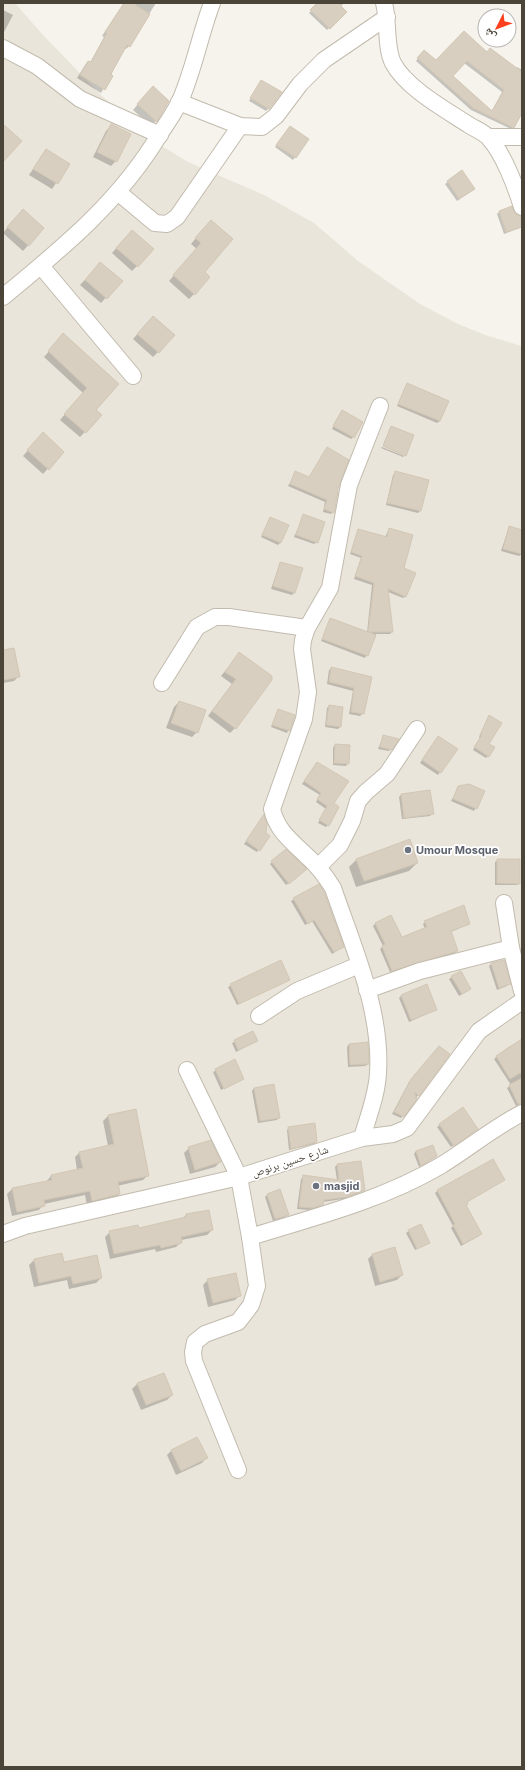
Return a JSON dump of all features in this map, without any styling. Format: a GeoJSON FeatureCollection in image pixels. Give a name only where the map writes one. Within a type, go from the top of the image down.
{"type":"FeatureCollection","features":[{"type":"Feature","properties":{"kind":"street"},"geometry":{"type":"LineString","coordinates":[[3,297],[73,239],[119,192],[160,135],[179,102],[194,64],[200,35],[212,3]]}},
{"type":"Feature","properties":{"kind":"street"},"geometry":{"type":"LineString","coordinates":[[179,102],[240,126],[262,127],[269,123],[300,84],[324,60],[385,10]]}},
{"type":"Feature","properties":{"kind":"street"},"geometry":{"type":"LineString","coordinates":[[385,10],[389,49],[393,62],[400,74],[429,100],[489,137],[497,148],[522,207]]}},
{"type":"Feature","properties":{"kind":"street"},"geometry":{"type":"LineString","coordinates":[[3,48],[37,66],[80,99],[160,135]]}},
{"type":"Feature","properties":{"kind":"street"},"geometry":{"type":"LineString","coordinates":[[119,192],[156,223],[167,224],[177,216],[240,126]]}},
{"type":"Feature","properties":{"kind":"street"},"geometry":{"type":"LineString","coordinates":[[489,137],[522,137]]}},
{"type":"Feature","properties":{"kind":"street"},"geometry":{"type":"LineString","coordinates":[[41,266],[133,376]]}},
{"type":"Feature","properties":{"kind":"street"},"geometry":{"type":"LineString","coordinates":[[362,1138],[378,1074],[378,1043],[367,990],[333,888],[318,867],[282,833],[274,820],[272,809],[304,719],[308,692],[302,649],[307,628],[330,588],[349,485],[380,406]]}},
{"type":"Feature","properties":{"kind":"street"},"geometry":{"type":"LineString","coordinates":[[162,683],[197,627],[215,617],[229,617],[307,628]]}},
{"type":"Feature","properties":{"kind":"street"},"geometry":{"type":"LineString","coordinates":[[318,867],[340,845],[349,827],[358,801],[387,774],[417,729]]}},
{"type":"Feature","properties":{"kind":"street"},"geometry":{"type":"LineString","coordinates":[[504,903],[511,948],[522,991]]}},
{"type":"Feature","properties":{"kind":"street"},"geometry":{"type":"LineString","coordinates":[[367,990],[420,971],[511,948]]}},
{"type":"Feature","properties":{"kind":"street"},"geometry":{"type":"LineString","coordinates":[[259,1016],[297,991],[359,965]]}},
{"type":"Feature","properties":{"kind":"street","name":"شارع حسين برنوص"},"geometry":{"type":"LineString","coordinates":[[3,1234],[25,1226],[239,1177],[362,1138],[393,1134],[407,1128],[478,1031],[522,1001]]}},
{"type":"Feature","properties":{"kind":"street"},"geometry":{"type":"LineString","coordinates":[[187,1070],[239,1177],[257,1286],[251,1305],[238,1322],[205,1334],[195,1342],[193,1352],[194,1361],[238,1470]]}},
{"type":"Feature","properties":{"kind":"street"},"geometry":{"type":"LineString","coordinates":[[250,1237],[366,1201],[393,1189],[440,1166],[522,1113]]}},
{"type":"Feature","properties":{"kind":"shaded area"},"geometry":{"type":"Polygon","coordinates":[[[3,3],[15,3],[43,35],[102,96],[149,138],[188,162],[264,195],[314,223],[358,261],[420,304],[458,324],[488,336],[522,346],[522,1767],[3,1767],[3,3]]]}},
{"type":"Feature","properties":{"kind":"building"},"geometry":{"type":"Polygon","coordinates":[[[124,3],[132,3],[150,14],[130,47],[127,45],[111,74],[113,76],[105,90],[80,75],[88,61],[91,62],[107,33],[105,32],[124,3]]]}},
{"type":"Feature","properties":{"kind":"building"},"geometry":{"type":"Polygon","coordinates":[[[317,3],[338,3],[347,12],[330,29],[310,10],[317,3]]]}},
{"type":"Feature","properties":{"kind":"building"},"geometry":{"type":"Polygon","coordinates":[[[464,31],[477,43],[477,48],[483,48],[487,52],[490,48],[522,72],[522,113],[514,128],[473,108],[417,58],[424,50],[436,60],[464,31]],[[467,61],[453,76],[492,111],[504,90],[467,61]]]}},
{"type":"Feature","properties":{"kind":"building"},"geometry":{"type":"Polygon","coordinates":[[[261,80],[282,92],[269,109],[250,98],[261,80]]]}},
{"type":"Feature","properties":{"kind":"building"},"geometry":{"type":"Polygon","coordinates":[[[153,86],[169,101],[157,122],[137,104],[153,86]]]}},
{"type":"Feature","properties":{"kind":"building"},"geometry":{"type":"Polygon","coordinates":[[[3,124],[22,141],[3,162],[3,124]]]}},
{"type":"Feature","properties":{"kind":"building"},"geometry":{"type":"Polygon","coordinates":[[[111,124],[131,134],[117,162],[97,152],[111,124]]]}},
{"type":"Feature","properties":{"kind":"building"},"geometry":{"type":"Polygon","coordinates":[[[290,126],[309,139],[296,158],[276,145],[290,126]]]}},
{"type":"Feature","properties":{"kind":"building"},"geometry":{"type":"Polygon","coordinates":[[[46,149],[70,164],[58,184],[33,169],[46,149]]]}},
{"type":"Feature","properties":{"kind":"building"},"geometry":{"type":"Polygon","coordinates":[[[462,170],[475,189],[459,199],[447,181],[462,170]]]}},
{"type":"Feature","properties":{"kind":"building"},"geometry":{"type":"Polygon","coordinates":[[[512,206],[515,214],[521,216],[522,227],[506,232],[499,211],[512,206]]]}},
{"type":"Feature","properties":{"kind":"building"},"geometry":{"type":"Polygon","coordinates":[[[23,209],[44,228],[29,246],[7,227],[23,209]]]}},
{"type":"Feature","properties":{"kind":"building"},"geometry":{"type":"Polygon","coordinates":[[[211,220],[233,239],[205,272],[210,277],[195,295],[173,275],[201,243],[195,238],[211,220]]]}},
{"type":"Feature","properties":{"kind":"building"},"geometry":{"type":"Polygon","coordinates":[[[132,230],[154,249],[138,267],[116,248],[132,230]]]}},
{"type":"Feature","properties":{"kind":"building"},"geometry":{"type":"Polygon","coordinates":[[[100,262],[123,281],[107,299],[85,280],[100,262]]]}},
{"type":"Feature","properties":{"kind":"building"},"geometry":{"type":"Polygon","coordinates":[[[153,316],[175,335],[159,353],[137,334],[153,316]]]}},
{"type":"Feature","properties":{"kind":"building"},"geometry":{"type":"Polygon","coordinates":[[[63,333],[119,384],[96,410],[102,415],[86,433],[64,414],[87,388],[48,351],[63,333]]]}},
{"type":"Feature","properties":{"kind":"building"},"geometry":{"type":"Polygon","coordinates":[[[407,383],[449,401],[440,421],[398,404],[407,383]]]}},
{"type":"Feature","properties":{"kind":"building"},"geometry":{"type":"Polygon","coordinates":[[[342,410],[363,422],[354,438],[333,426],[342,410]]]}},
{"type":"Feature","properties":{"kind":"building"},"geometry":{"type":"Polygon","coordinates":[[[391,426],[414,435],[406,456],[383,446],[391,426]]]}},
{"type":"Feature","properties":{"kind":"building"},"geometry":{"type":"Polygon","coordinates":[[[43,432],[64,452],[49,470],[27,450],[43,432]]]}},
{"type":"Feature","properties":{"kind":"building"},"geometry":{"type":"Polygon","coordinates":[[[327,447],[349,460],[337,491],[334,513],[324,509],[327,500],[290,484],[295,471],[309,477],[327,447]]]}},
{"type":"Feature","properties":{"kind":"building"},"geometry":{"type":"Polygon","coordinates":[[[395,471],[429,480],[421,511],[387,503],[395,471]]]}},
{"type":"Feature","properties":{"kind":"building"},"geometry":{"type":"Polygon","coordinates":[[[303,514],[325,522],[318,543],[296,535],[303,514]]]}},
{"type":"Feature","properties":{"kind":"building"},"geometry":{"type":"Polygon","coordinates":[[[270,517],[289,525],[281,543],[262,535],[270,517]]]}},
{"type":"Feature","properties":{"kind":"building"},"geometry":{"type":"Polygon","coordinates":[[[509,526],[522,530],[522,554],[503,549],[509,526]]]}},
{"type":"Feature","properties":{"kind":"building"},"geometry":{"type":"Polygon","coordinates":[[[389,528],[413,535],[404,568],[416,573],[406,597],[388,589],[393,632],[369,632],[376,635],[368,656],[322,639],[330,618],[368,632],[374,583],[355,576],[362,556],[351,552],[358,529],[387,537],[389,528]]]}},
{"type":"Feature","properties":{"kind":"building"},"geometry":{"type":"Polygon","coordinates":[[[280,562],[303,568],[295,593],[273,586],[280,562]]]}},
{"type":"Feature","properties":{"kind":"building"},"geometry":{"type":"Polygon","coordinates":[[[14,648],[20,677],[3,680],[3,650],[14,648]]]}},
{"type":"Feature","properties":{"kind":"building"},"geometry":{"type":"Polygon","coordinates":[[[239,652],[272,676],[272,680],[236,729],[212,711],[236,679],[225,672],[239,652]]]}},
{"type":"Feature","properties":{"kind":"building"},"geometry":{"type":"Polygon","coordinates":[[[331,667],[372,677],[364,714],[351,712],[354,688],[329,682],[331,667]]]}},
{"type":"Feature","properties":{"kind":"building"},"geometry":{"type":"Polygon","coordinates":[[[179,701],[206,710],[198,733],[171,723],[179,701]]]}},
{"type":"Feature","properties":{"kind":"building"},"geometry":{"type":"Polygon","coordinates":[[[329,705],[343,707],[341,727],[326,725],[329,705]]]}},
{"type":"Feature","properties":{"kind":"building"},"geometry":{"type":"Polygon","coordinates":[[[278,709],[295,715],[290,731],[272,725],[278,709]]]}},
{"type":"Feature","properties":{"kind":"building"},"geometry":{"type":"Polygon","coordinates":[[[489,715],[502,723],[489,744],[495,747],[489,757],[474,747],[482,735],[480,735],[489,715]]]}},
{"type":"Feature","properties":{"kind":"building"},"geometry":{"type":"Polygon","coordinates":[[[383,735],[399,739],[392,750],[380,747],[383,735]]]}},
{"type":"Feature","properties":{"kind":"building"},"geometry":{"type":"Polygon","coordinates":[[[438,736],[458,749],[441,773],[422,760],[438,736]]]}},
{"type":"Feature","properties":{"kind":"building"},"geometry":{"type":"Polygon","coordinates":[[[335,744],[350,745],[349,764],[334,763],[335,744]]]}},
{"type":"Feature","properties":{"kind":"building"},"geometry":{"type":"Polygon","coordinates":[[[317,762],[349,781],[334,803],[339,807],[329,826],[319,820],[327,806],[317,799],[321,793],[304,781],[317,762]]]}},
{"type":"Feature","properties":{"kind":"building"},"geometry":{"type":"Polygon","coordinates":[[[469,784],[485,791],[477,809],[453,799],[458,786],[469,784]]]}},
{"type":"Feature","properties":{"kind":"building"},"geometry":{"type":"Polygon","coordinates":[[[430,790],[434,814],[404,818],[401,794],[430,790]]]}},
{"type":"Feature","properties":{"kind":"building"},"geometry":{"type":"Polygon","coordinates":[[[264,814],[267,824],[266,833],[270,836],[260,851],[246,841],[264,814]]]}},
{"type":"Feature","properties":{"kind":"building"},"geometry":{"type":"Polygon","coordinates":[[[410,839],[418,863],[364,881],[356,859],[410,839]]]}},
{"type":"Feature","properties":{"kind":"building"},"geometry":{"type":"Polygon","coordinates":[[[286,849],[307,869],[289,884],[271,861],[286,849]]]}},
{"type":"Feature","properties":{"kind":"building"},"geometry":{"type":"Polygon","coordinates":[[[497,859],[520,859],[520,884],[497,883],[497,859]]]}},
{"type":"Feature","properties":{"kind":"building"},"geometry":{"type":"Polygon","coordinates":[[[319,884],[324,892],[344,947],[334,952],[314,920],[308,924],[293,898],[319,884]]]}},
{"type":"Feature","properties":{"kind":"building"},"geometry":{"type":"Polygon","coordinates":[[[464,905],[470,924],[451,931],[458,951],[392,971],[382,946],[385,944],[375,923],[391,915],[402,937],[427,927],[424,921],[464,905]]]}},
{"type":"Feature","properties":{"kind":"building"},"geometry":{"type":"Polygon","coordinates":[[[281,960],[290,980],[239,1004],[230,984],[281,960]]]}},
{"type":"Feature","properties":{"kind":"building"},"geometry":{"type":"Polygon","coordinates":[[[504,960],[511,984],[499,988],[491,963],[504,960]]]}},
{"type":"Feature","properties":{"kind":"building"},"geometry":{"type":"Polygon","coordinates":[[[461,971],[471,989],[462,994],[451,976],[461,971]]]}},
{"type":"Feature","properties":{"kind":"building"},"geometry":{"type":"Polygon","coordinates":[[[427,984],[437,1010],[411,1020],[401,995],[427,984]]]}},
{"type":"Feature","properties":{"kind":"building"},"geometry":{"type":"Polygon","coordinates":[[[253,1031],[258,1041],[238,1050],[234,1040],[253,1031]]]}},
{"type":"Feature","properties":{"kind":"building"},"geometry":{"type":"Polygon","coordinates":[[[522,1039],[522,1072],[510,1079],[496,1056],[522,1039]]]}},
{"type":"Feature","properties":{"kind":"building"},"geometry":{"type":"Polygon","coordinates":[[[368,1042],[369,1064],[350,1065],[349,1044],[368,1042]]]}},
{"type":"Feature","properties":{"kind":"building"},"geometry":{"type":"Polygon","coordinates":[[[439,1046],[450,1054],[419,1096],[414,1092],[417,1099],[404,1117],[394,1112],[411,1079],[439,1046]]]}},
{"type":"Feature","properties":{"kind":"building"},"geometry":{"type":"Polygon","coordinates":[[[235,1059],[244,1079],[224,1089],[215,1069],[235,1059]]]}},
{"type":"Feature","properties":{"kind":"building"},"geometry":{"type":"Polygon","coordinates":[[[522,1078],[522,1104],[518,1104],[509,1085],[522,1078]]]}},
{"type":"Feature","properties":{"kind":"building"},"geometry":{"type":"Polygon","coordinates":[[[274,1084],[280,1118],[260,1121],[254,1088],[274,1084]]]}},
{"type":"Feature","properties":{"kind":"building"},"geometry":{"type":"Polygon","coordinates":[[[463,1107],[478,1129],[454,1146],[439,1124],[463,1107]]]}},
{"type":"Feature","properties":{"kind":"building"},"geometry":{"type":"Polygon","coordinates":[[[136,1109],[149,1176],[118,1182],[120,1194],[92,1201],[90,1191],[44,1200],[45,1206],[17,1212],[12,1188],[52,1180],[51,1175],[83,1168],[79,1152],[114,1144],[108,1115],[136,1109]]]}},
{"type":"Feature","properties":{"kind":"building"},"geometry":{"type":"Polygon","coordinates":[[[315,1123],[317,1142],[291,1149],[288,1127],[315,1123]]]}},
{"type":"Feature","properties":{"kind":"building"},"geometry":{"type":"Polygon","coordinates":[[[211,1140],[221,1162],[195,1170],[188,1147],[211,1140]]]}},
{"type":"Feature","properties":{"kind":"building"},"geometry":{"type":"Polygon","coordinates":[[[433,1145],[437,1156],[421,1166],[416,1151],[433,1145]]]}},
{"type":"Feature","properties":{"kind":"building"},"geometry":{"type":"Polygon","coordinates":[[[493,1159],[505,1180],[467,1202],[468,1204],[466,1205],[482,1234],[463,1244],[453,1225],[455,1224],[437,1190],[493,1159]]]}},
{"type":"Feature","properties":{"kind":"building"},"geometry":{"type":"Polygon","coordinates":[[[361,1161],[365,1190],[346,1197],[324,1200],[323,1205],[312,1208],[299,1207],[303,1175],[339,1180],[337,1164],[361,1161]]]}},
{"type":"Feature","properties":{"kind":"building"},"geometry":{"type":"Polygon","coordinates":[[[280,1189],[289,1215],[275,1219],[267,1194],[280,1189]]]}},
{"type":"Feature","properties":{"kind":"building"},"geometry":{"type":"Polygon","coordinates":[[[209,1210],[213,1230],[181,1237],[182,1243],[161,1248],[160,1245],[114,1254],[109,1231],[138,1225],[139,1228],[186,1217],[186,1214],[209,1210]]]}},
{"type":"Feature","properties":{"kind":"building"},"geometry":{"type":"Polygon","coordinates":[[[421,1224],[430,1243],[417,1249],[408,1230],[421,1224]]]}},
{"type":"Feature","properties":{"kind":"building"},"geometry":{"type":"Polygon","coordinates":[[[395,1247],[403,1275],[380,1282],[372,1254],[395,1247]]]}},
{"type":"Feature","properties":{"kind":"building"},"geometry":{"type":"Polygon","coordinates":[[[62,1253],[64,1262],[97,1255],[102,1278],[73,1284],[71,1276],[39,1283],[34,1259],[62,1253]]]}},
{"type":"Feature","properties":{"kind":"building"},"geometry":{"type":"Polygon","coordinates":[[[236,1273],[241,1296],[213,1303],[207,1279],[236,1273]]]}},
{"type":"Feature","properties":{"kind":"building"},"geometry":{"type":"Polygon","coordinates":[[[164,1373],[173,1395],[146,1405],[137,1383],[164,1373]]]}},
{"type":"Feature","properties":{"kind":"building"},"geometry":{"type":"Polygon","coordinates":[[[197,1437],[208,1458],[181,1471],[171,1450],[197,1437]]]}},
{"type":"Feature","properties":{"kind":"place","name":"Umour Mosque"},"geometry":{"type":"Point","coordinates":[408,850]}},
{"type":"Feature","properties":{"kind":"place","name":"masjid"},"geometry":{"type":"Point","coordinates":[316,1186]}}]}
